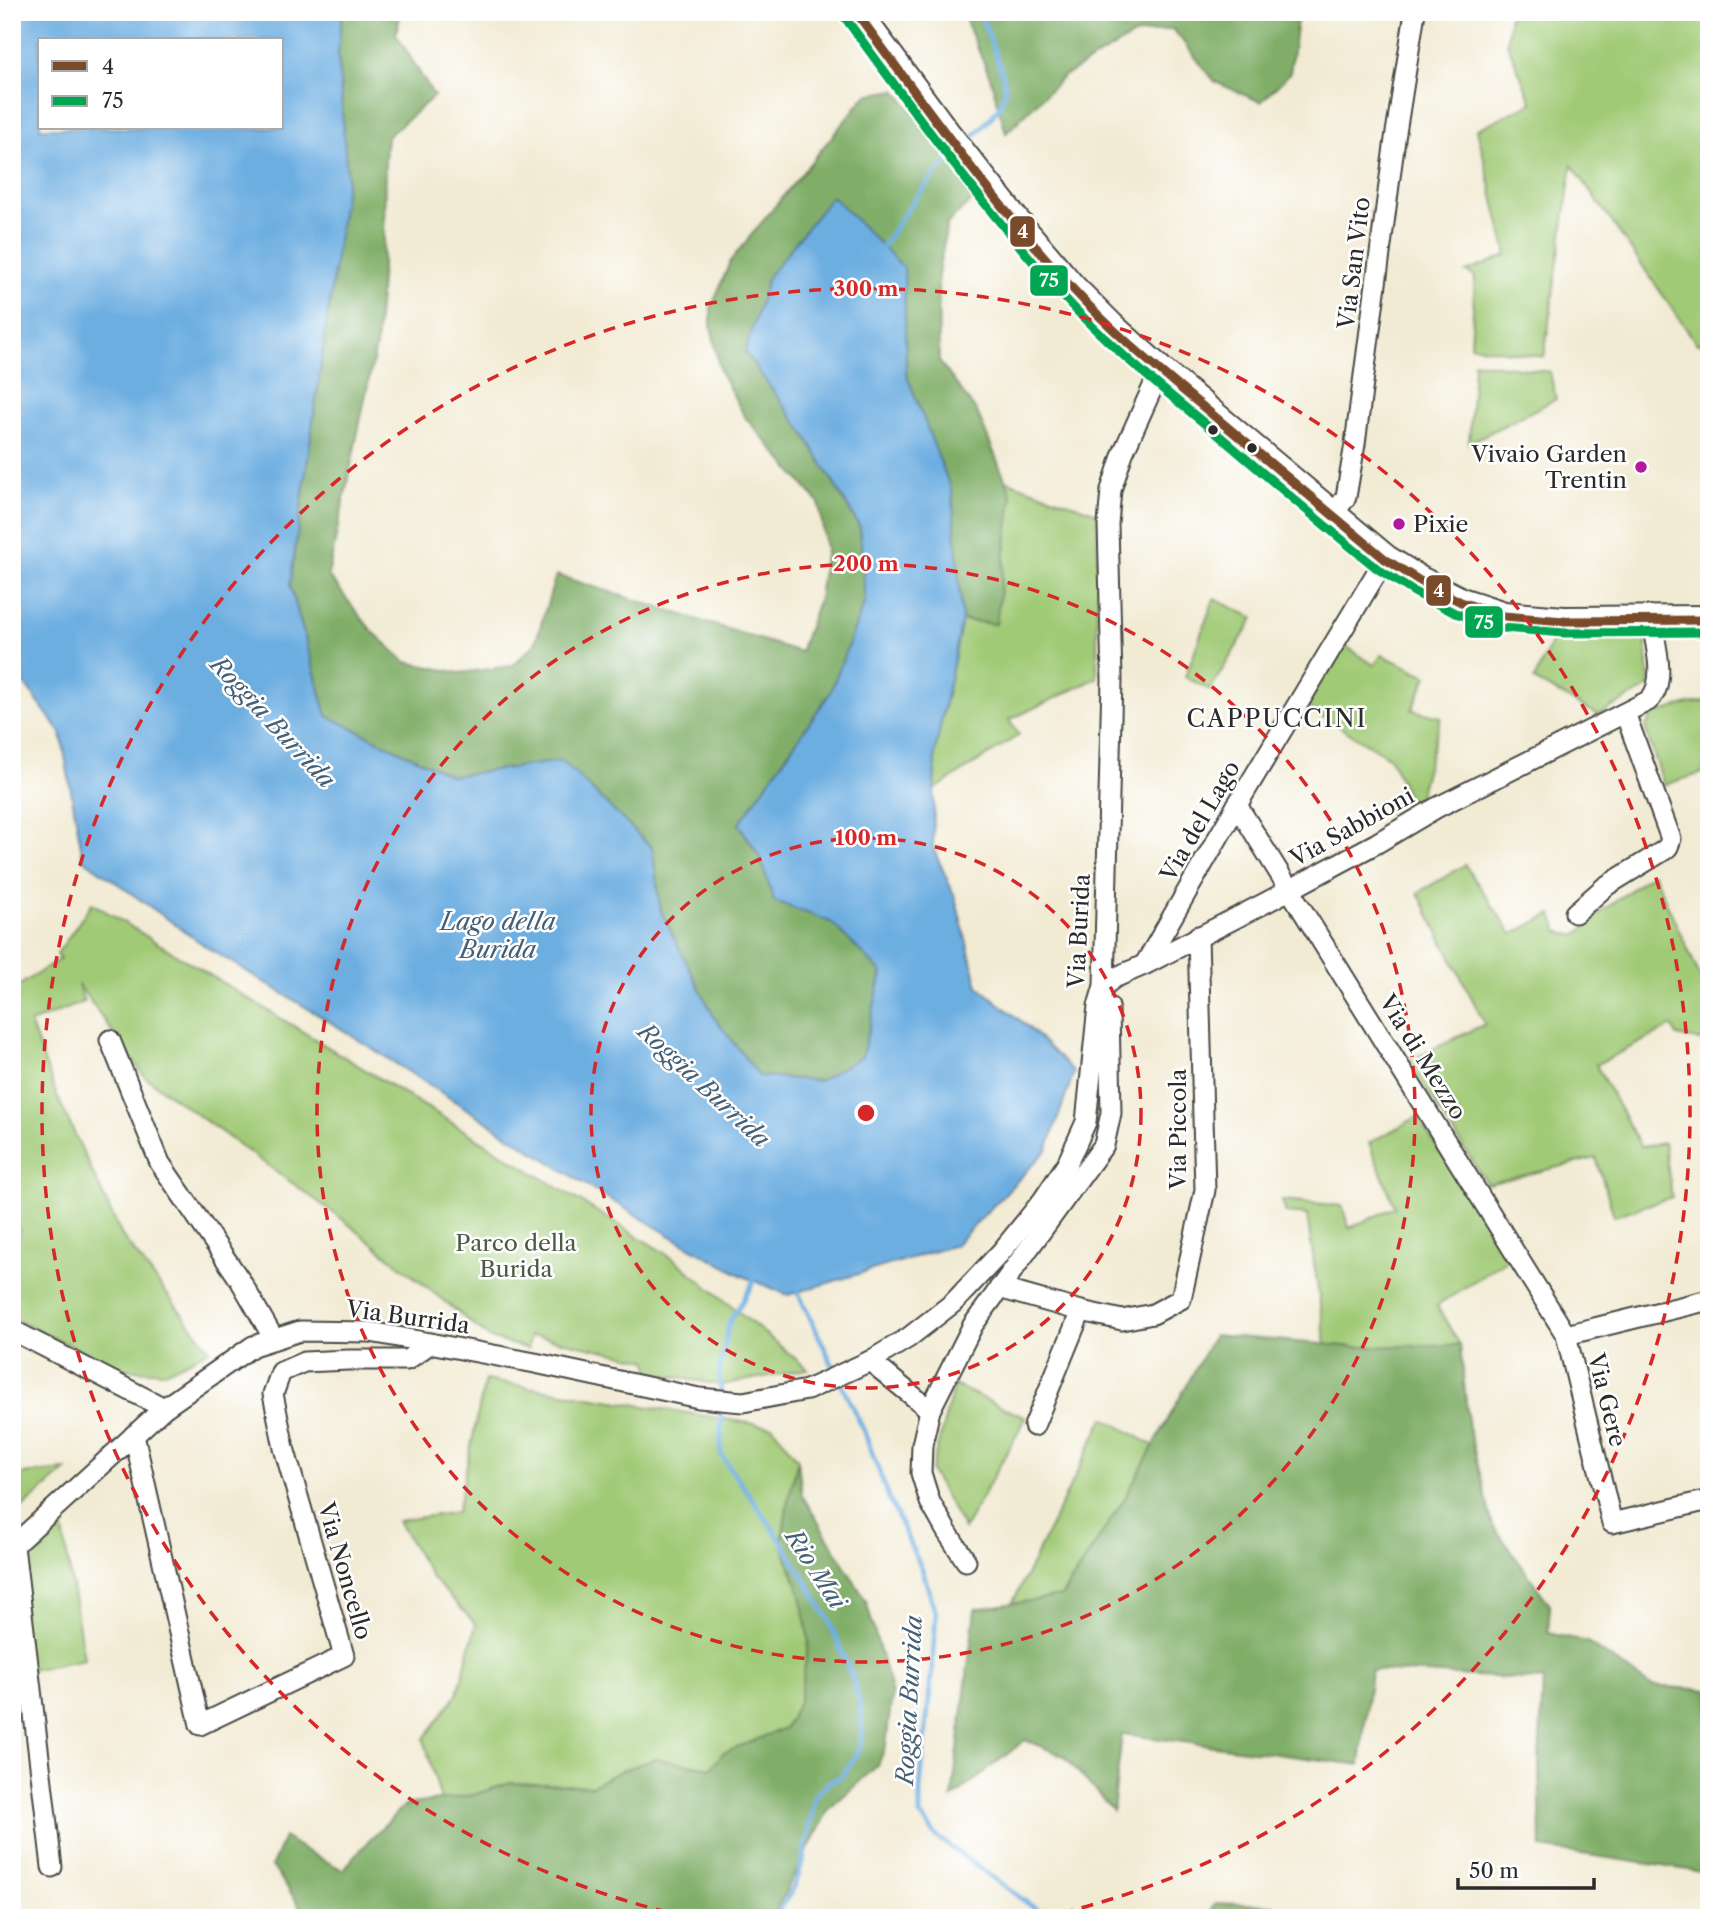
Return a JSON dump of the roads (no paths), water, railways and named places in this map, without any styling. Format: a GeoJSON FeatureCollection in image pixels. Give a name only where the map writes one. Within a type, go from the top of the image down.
{"type":"FeatureCollection","features":[{"type":"Feature","properties":{"kind":"main road"},"geometry":{"type":"LineString","coordinates":[[856,12],[947,135],[1062,278],[1160,371],[1385,559],[1461,602],[1504,616],[1564,621],[1709,620]]}},
{"type":"Feature","properties":{"kind":"street","name":"Via San Vito"},"geometry":{"type":"LineString","coordinates":[[1333,515],[1346,497],[1355,444],[1395,139],[1415,12]]}},
{"type":"Feature","properties":{"kind":"street","name":"Via Burida"},"geometry":{"type":"LineString","coordinates":[[821,1384],[870,1361],[908,1338],[953,1303],[1002,1251],[1043,1200],[1067,1164],[1086,1122],[1098,1006],[1104,986],[1112,680],[1108,524],[1111,490],[1160,371]]}},
{"type":"Feature","properties":{"kind":"street","name":"Via del Lago"},"geometry":{"type":"LineString","coordinates":[[1144,965],[1385,559]]}},
{"type":"Feature","properties":{"kind":"street","name":"Via Sabbioni"},"geometry":{"type":"LineString","coordinates":[[1104,986],[1114,978],[1290,890],[1436,808],[1648,701],[1658,687],[1651,620]]}},
{"type":"Feature","properties":{"kind":"street"},"geometry":{"type":"LineString","coordinates":[[1575,913],[1606,886],[1663,851],[1671,839],[1625,713]]}},
{"type":"Feature","properties":{"kind":"street","name":"Via di Mezzo"},"geometry":{"type":"LineString","coordinates":[[1237,805],[1566,1335]]}},
{"type":"Feature","properties":{"kind":"street","name":"Via Piccola"},"geometry":{"type":"LineString","coordinates":[[999,1288],[1122,1320],[1153,1314],[1181,1298],[1205,1190],[1198,936]]}},
{"type":"Feature","properties":{"kind":"street"},"geometry":{"type":"LineString","coordinates":[[966,1560],[930,1502],[921,1473],[922,1445],[930,1410],[973,1325],[1104,1145],[1111,1113],[1109,1000],[1104,986]]}},
{"type":"Feature","properties":{"kind":"street"},"geometry":{"type":"LineString","coordinates":[[110,1040],[160,1163],[240,1280],[274,1339]]}},
{"type":"Feature","properties":{"kind":"street","name":"Via Gere"},"geometry":{"type":"LineString","coordinates":[[1709,1300],[1566,1335],[1612,1523],[1709,1500]]}},
{"type":"Feature","properties":{"kind":"street"},"geometry":{"type":"LineString","coordinates":[[1034,1426],[1081,1311]]}},
{"type":"Feature","properties":{"kind":"street"},"geometry":{"type":"LineString","coordinates":[[12,1330],[164,1408]]}},
{"type":"Feature","properties":{"kind":"street","name":"Via Burrida"},"geometry":{"type":"LineString","coordinates":[[52,1867],[13,1546],[164,1408],[253,1346],[300,1331],[370,1332],[617,1382],[743,1402],[807,1390],[821,1384]]}},
{"type":"Feature","properties":{"kind":"street","name":"Via Noncello"},"geometry":{"type":"LineString","coordinates":[[134,1435],[200,1726],[344,1656],[284,1448],[273,1394],[281,1372],[304,1362],[407,1360],[431,1343]]}},
{"type":"Feature","properties":{"kind":"street"},"geometry":{"type":"LineString","coordinates":[[870,1361],[930,1410]]}},
{"type":"Feature","properties":{"kind":"water","name":"Lago della Burida"},"geometry":{"type":"Polygon","coordinates":[[[12,12],[342,12],[338,54],[347,178],[290,585],[327,716],[452,776],[562,761],[652,848],[661,912],[714,1017],[759,1076],[819,1081],[862,1056],[882,973],[831,922],[774,901],[760,857],[739,824],[830,693],[865,601],[860,527],[806,436],[745,352],[768,277],[832,196],[904,268],[906,373],[952,492],[962,620],[935,752],[933,848],[955,897],[978,986],[1028,1027],[1074,1072],[1047,1150],[955,1245],[788,1295],[741,1275],[591,1188],[343,1030],[208,948],[83,859],[61,733],[12,667],[12,343],[15,326],[12,320],[12,12]]]}},
{"type":"Feature","properties":{"kind":"waterway"},"geometry":{"type":"LineString","coordinates":[[965,144],[994,113],[1005,91],[999,65],[979,12]]}},
{"type":"Feature","properties":{"kind":"waterway"},"geometry":{"type":"LineString","coordinates":[[880,250],[914,201],[953,156]]}},
{"type":"Feature","properties":{"kind":"waterway","name":"Rio Mai"},"geometry":{"type":"LineString","coordinates":[[721,1395],[719,1372],[729,1323],[755,1277]]}},
{"type":"Feature","properties":{"kind":"waterway","name":"Roggia Burrida"},"geometry":{"type":"LineString","coordinates":[[795,1286],[836,1372]]}},
{"type":"Feature","properties":{"kind":"waterway","name":"Roggia Burrida"},"geometry":{"type":"LineString","coordinates":[[840,1381],[923,1572],[936,1614],[920,1815],[937,1837],[1048,1918]]}},
{"type":"Feature","properties":{"kind":"waterway","name":"Rio Mai"},"geometry":{"type":"LineString","coordinates":[[721,1405],[721,1455],[781,1540],[829,1620],[860,1705],[862,1730],[859,1750],[840,1777],[827,1783],[815,1797],[803,1860],[795,1885],[775,1918]]}},
{"type":"Feature","properties":{"kind":"place","name":"Vivaio Garden Trentin"},"geometry":{"type":"Point","coordinates":[1641,467]}},
{"type":"Feature","properties":{"kind":"place","name":"Pixie"},"geometry":{"type":"Point","coordinates":[1399,524]}},
{"type":"Feature","properties":{"kind":"district","name":"CAPPUCCINI"},"geometry":{"type":"Point","coordinates":[1277,718]}},
{"type":"Feature","properties":{"kind":"park label","name":"Parco della Burida"},"geometry":{"type":"Point","coordinates":[516,1256]}}]}
